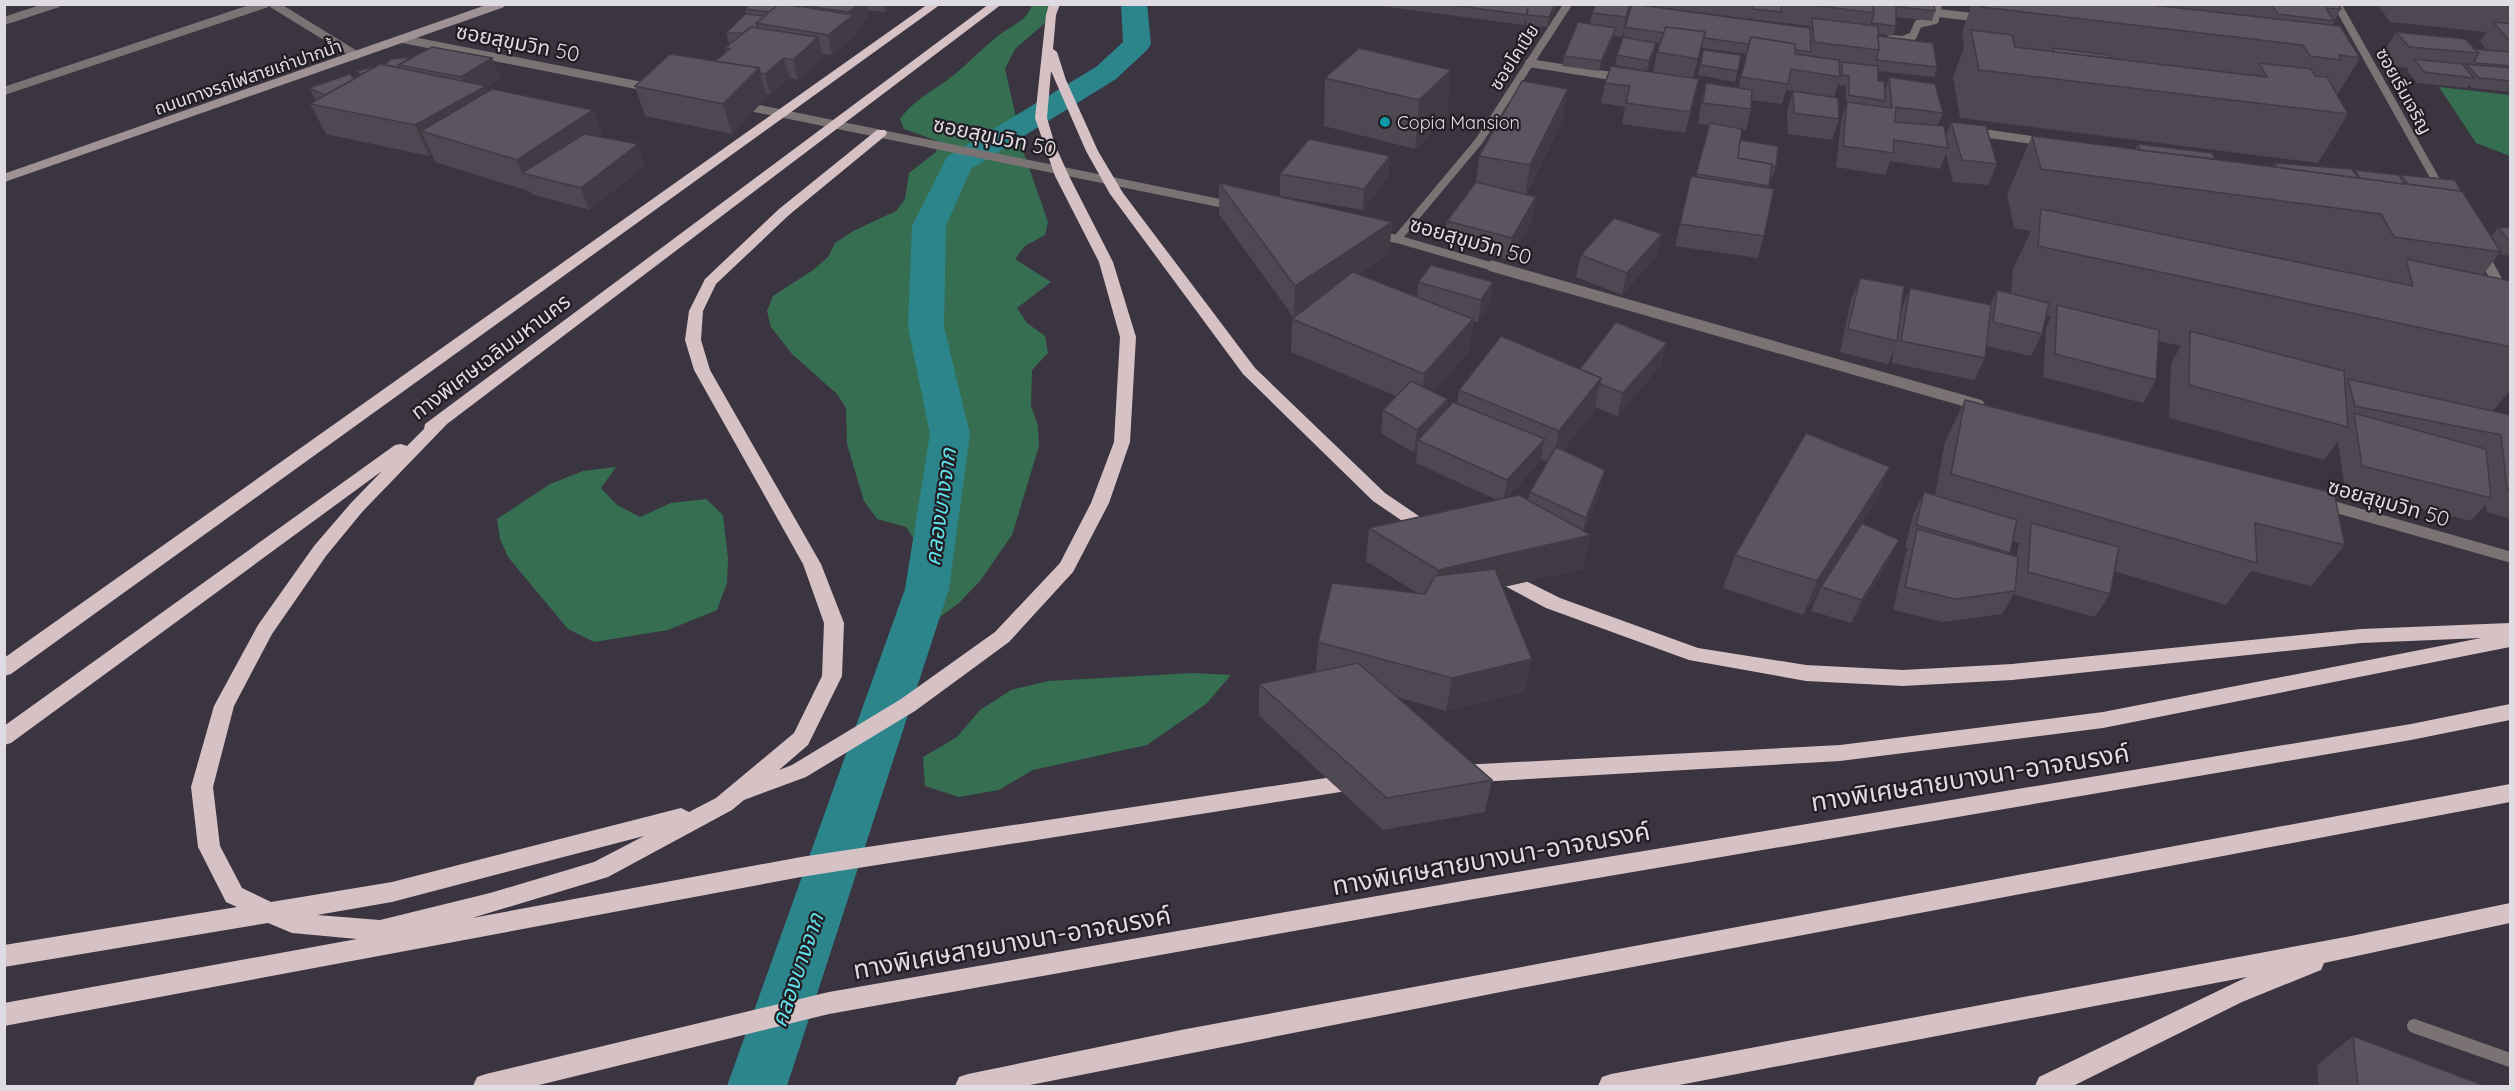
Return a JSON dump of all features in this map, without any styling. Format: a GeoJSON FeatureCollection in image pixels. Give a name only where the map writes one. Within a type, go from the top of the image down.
{"type":"FeatureCollection","features":[{"type":"Feature","properties":{"kind":"highway","name":"ทางพิเศษเฉลิมมหานคร"},"geometry":{"type":"LineString","coordinates":[[4,669],[936,4]]}},
{"type":"Feature","properties":{"kind":"highway","name":"ทางพิเศษเฉลิมมหานคร"},"geometry":{"type":"LineString","coordinates":[[4,737],[440,422],[997,4]]}},
{"type":"Feature","properties":{"kind":"highway"},"geometry":{"type":"LineString","coordinates":[[4,956],[156,933],[392,892],[667,822],[799,771],[908,705],[1002,637],[1067,567],[1100,503],[1122,442],[1128,337],[1106,262],[1062,176],[1041,118],[1051,15],[1055,4]]}},
{"type":"Feature","properties":{"kind":"highway"},"geometry":{"type":"LineString","coordinates":[[1049,47],[1060,80],[1092,151],[1117,194],[1250,371],[1379,497],[1448,544]]}},
{"type":"Feature","properties":{"kind":"highway"},"geometry":{"type":"LineString","coordinates":[[440,422],[357,507],[320,551],[265,630],[224,706],[202,787],[209,847],[234,895],[292,923],[380,930],[489,903],[600,870],[724,804],[801,739],[832,676],[834,623],[812,564],[702,370],[693,340],[696,311],[710,282],[784,212],[881,133]]}},
{"type":"Feature","properties":{"kind":"highway"},"geometry":{"type":"LineString","coordinates":[[1477,562],[1553,603],[1696,655],[1806,673],[1914,678],[2035,669],[2361,636],[2511,630]]}},
{"type":"Feature","properties":{"kind":"highway"},"geometry":{"type":"LineString","coordinates":[[1446,775],[1839,753],[2103,720],[2511,640]]}},
{"type":"Feature","properties":{"kind":"highway","name":"ทางพิเศษสายบางนา-อาจณรงค์"},"geometry":{"type":"LineString","coordinates":[[486,1086],[829,1003],[1474,889],[2411,732],[2511,712]]}},
{"type":"Feature","properties":{"kind":"highway"},"geometry":{"type":"LineString","coordinates":[[4,1015],[801,867],[1374,779]]}},
{"type":"Feature","properties":{"kind":"highway"},"geometry":{"type":"LineString","coordinates":[[968,1086],[1181,1042],[1516,978],[2511,793]]}},
{"type":"Feature","properties":{"kind":"highway"},"geometry":{"type":"LineString","coordinates":[[1611,1086],[2350,947],[2511,913]]}},
{"type":"Feature","properties":{"kind":"highway"},"geometry":{"type":"LineString","coordinates":[[2048,1086],[2234,994],[2350,947]]}},
{"type":"Feature","properties":{"kind":"main road","name":"ถนนทางรถไฟสายเก่าปากน้ำ"},"geometry":{"type":"LineString","coordinates":[[4,178],[501,4]]}},
{"type":"Feature","properties":{"kind":"street"},"geometry":{"type":"LineString","coordinates":[[4,21],[56,4]]}},
{"type":"Feature","properties":{"kind":"street"},"geometry":{"type":"LineString","coordinates":[[4,91],[265,4]]}},
{"type":"Feature","properties":{"kind":"street"},"geometry":{"type":"LineString","coordinates":[[273,4],[356,55]]}},
{"type":"Feature","properties":{"kind":"street","name":"ซอยโคเปีย"},"geometry":{"type":"LineString","coordinates":[[1397,239],[1479,141],[1568,4]]}},
{"type":"Feature","properties":{"kind":"street","name":"ซอยเริ่มเจริญ"},"geometry":{"type":"LineString","coordinates":[[2337,4],[2448,202]]}},
{"type":"Feature","properties":{"kind":"street"},"geometry":{"type":"LineString","coordinates":[[1883,38],[1913,36],[1918,24],[1935,20],[1938,9],[1995,19]]}},
{"type":"Feature","properties":{"kind":"street","name":"ซอยสุขุมวิท 50"},"geometry":{"type":"LineString","coordinates":[[403,39],[658,89]]}},
{"type":"Feature","properties":{"kind":"street"},"geometry":{"type":"LineString","coordinates":[[1529,63],[1633,79]]}},
{"type":"Feature","properties":{"kind":"street","name":"ซอยสุขุมวิท 50"},"geometry":{"type":"LineString","coordinates":[[729,103],[1247,208]]}},
{"type":"Feature","properties":{"kind":"street"},"geometry":{"type":"LineString","coordinates":[[1982,133],[2053,142]]}},
{"type":"Feature","properties":{"kind":"street"},"geometry":{"type":"LineString","coordinates":[[2431,192],[2443,193]]}},
{"type":"Feature","properties":{"kind":"street","name":"ซอยสุขุมวิท 50"},"geometry":{"type":"LineString","coordinates":[[1365,232],[1397,239],[1993,409]]}},
{"type":"Feature","properties":{"kind":"street"},"geometry":{"type":"LineString","coordinates":[[2478,245],[2511,305]]}},
{"type":"Feature","properties":{"kind":"street","name":"ซอยสุขุมวิท 50"},"geometry":{"type":"LineString","coordinates":[[2315,501],[2511,557]]}},
{"type":"Feature","properties":{"kind":"street"},"geometry":{"type":"LineString","coordinates":[[2414,1026],[2511,1060]]}},
{"type":"Feature","properties":{"kind":"green space"},"geometry":{"type":"Polygon","coordinates":[[[1032,5],[1052,5],[1045,23],[1015,49],[1005,69],[1017,122],[1017,133],[1048,222],[1045,235],[1025,246],[1015,259],[1051,282],[1017,308],[1027,323],[1045,336],[1048,353],[1032,370],[1031,406],[1038,426],[1039,446],[1012,535],[980,581],[959,603],[932,623],[918,545],[906,527],[877,519],[864,501],[847,444],[846,408],[837,394],[792,354],[771,327],[767,311],[773,296],[813,270],[828,257],[835,243],[853,231],[896,211],[905,199],[909,173],[936,152],[938,141],[904,129],[900,119],[915,103],[953,76],[999,35],[1023,19],[1032,5]]]}},
{"type":"Feature","properties":{"kind":"green space"},"geometry":{"type":"Polygon","coordinates":[[[2439,87],[2510,95],[2510,156],[2476,143],[2439,87]]]}},
{"type":"Feature","properties":{"kind":"green space"},"geometry":{"type":"Polygon","coordinates":[[[616,467],[601,488],[617,505],[640,517],[671,503],[706,499],[723,515],[728,559],[727,583],[717,610],[668,630],[594,642],[568,629],[508,557],[500,539],[497,519],[550,484],[583,471],[616,467]]]}},
{"type":"Feature","properties":{"kind":"green space"},"geometry":{"type":"Polygon","coordinates":[[[1193,673],[1231,675],[1206,704],[1147,745],[1033,770],[999,790],[959,797],[925,786],[923,757],[957,737],[980,710],[1011,690],[1048,681],[1193,673]]]}},
{"type":"Feature","properties":{"kind":"building"},"geometry":{"type":"Polygon","coordinates":[[[749,4],[779,4],[770,12],[745,9],[749,4]]]}},
{"type":"Feature","properties":{"kind":"building"},"geometry":{"type":"Polygon","coordinates":[[[779,4],[853,15],[828,35],[756,23],[779,4]]]}},
{"type":"Feature","properties":{"kind":"building"},"geometry":{"type":"Polygon","coordinates":[[[800,4],[858,4],[849,12],[800,4]]]}},
{"type":"Feature","properties":{"kind":"building"},"geometry":{"type":"Polygon","coordinates":[[[1444,4],[1555,4],[1549,17],[1527,15],[1528,8],[1526,15],[1444,4]]]}},
{"type":"Feature","properties":{"kind":"building"},"geometry":{"type":"Polygon","coordinates":[[[1596,4],[1630,4],[1626,17],[1592,13],[1596,4]]]}},
{"type":"Feature","properties":{"kind":"building"},"geometry":{"type":"Polygon","coordinates":[[[1632,4],[1810,28],[1811,52],[1795,50],[1795,44],[1751,37],[1749,44],[1704,38],[1705,32],[1666,27],[1664,33],[1625,27],[1632,4]]]}},
{"type":"Feature","properties":{"kind":"building"},"geometry":{"type":"Polygon","coordinates":[[[1754,4],[1781,4],[1781,12],[1753,9],[1754,4]]]}},
{"type":"Feature","properties":{"kind":"building"},"geometry":{"type":"Polygon","coordinates":[[[1803,4],[1873,4],[1874,13],[1803,4]]]}},
{"type":"Feature","properties":{"kind":"building"},"geometry":{"type":"Polygon","coordinates":[[[1873,4],[1896,4],[1896,26],[1871,23],[1874,13],[1873,4]]]}},
{"type":"Feature","properties":{"kind":"building"},"geometry":{"type":"Polygon","coordinates":[[[1900,4],[1934,4],[1935,11],[1900,7],[1900,4]]]}},
{"type":"Feature","properties":{"kind":"building"},"geometry":{"type":"Polygon","coordinates":[[[1982,4],[2144,4],[2340,26],[2360,58],[2339,55],[2341,60],[2310,56],[2303,45],[1982,7],[1982,4]]]}},
{"type":"Feature","properties":{"kind":"building"},"geometry":{"type":"Polygon","coordinates":[[[2271,4],[2338,4],[2341,9],[2326,8],[2334,21],[2278,14],[2271,4]]]}},
{"type":"Feature","properties":{"kind":"building"},"geometry":{"type":"Polygon","coordinates":[[[745,14],[765,16],[756,23],[758,28],[751,27],[743,33],[726,33],[745,14]]]}},
{"type":"Feature","properties":{"kind":"building"},"geometry":{"type":"Polygon","coordinates":[[[1812,18],[1878,26],[1879,50],[1814,42],[1812,18]]]}},
{"type":"Feature","properties":{"kind":"building"},"geometry":{"type":"Polygon","coordinates":[[[1578,22],[1616,28],[1601,61],[1564,56],[1578,22]]]}},
{"type":"Feature","properties":{"kind":"building"},"geometry":{"type":"Polygon","coordinates":[[[2493,22],[2511,24],[2511,41],[2510,41],[2493,22]]]}},
{"type":"Feature","properties":{"kind":"building"},"geometry":{"type":"Polygon","coordinates":[[[751,27],[818,37],[793,60],[784,58],[765,74],[760,73],[759,68],[715,61],[730,49],[725,48],[751,27]]]}},
{"type":"Feature","properties":{"kind":"building"},"geometry":{"type":"Polygon","coordinates":[[[1666,27],[1705,32],[1698,59],[1657,52],[1666,27]]]}},
{"type":"Feature","properties":{"kind":"building"},"geometry":{"type":"Polygon","coordinates":[[[1971,30],[2012,35],[2015,47],[2267,77],[2259,63],[2311,69],[2315,76],[2327,77],[2348,114],[1979,70],[1971,30]]]}},
{"type":"Feature","properties":{"kind":"building"},"geometry":{"type":"Polygon","coordinates":[[[2396,32],[2465,39],[2479,53],[2409,47],[2396,32]]]}},
{"type":"Feature","properties":{"kind":"building"},"geometry":{"type":"Polygon","coordinates":[[[1878,36],[1933,43],[1937,67],[1876,60],[1879,50],[1878,36]]]}},
{"type":"Feature","properties":{"kind":"building"},"geometry":{"type":"Polygon","coordinates":[[[1623,37],[1656,43],[1649,61],[1617,55],[1623,37]]]}},
{"type":"Feature","properties":{"kind":"building"},"geometry":{"type":"Polygon","coordinates":[[[1751,37],[1795,44],[1795,54],[1839,60],[1840,77],[1791,69],[1788,84],[1741,77],[1751,37]]]}},
{"type":"Feature","properties":{"kind":"building"},"geometry":{"type":"Polygon","coordinates":[[[432,47],[492,58],[461,77],[398,65],[432,47]]]}},
{"type":"Feature","properties":{"kind":"building"},"geometry":{"type":"Polygon","coordinates":[[[1359,48],[1451,70],[1419,100],[1325,78],[1359,48]]]}},
{"type":"Feature","properties":{"kind":"building"},"geometry":{"type":"Polygon","coordinates":[[[2053,48],[2109,55],[2110,58],[2054,52],[2053,48]]]}},
{"type":"Feature","properties":{"kind":"building"},"geometry":{"type":"Polygon","coordinates":[[[2474,49],[2511,52],[2511,66],[2476,63],[2474,61],[2479,53],[2474,49]]]}},
{"type":"Feature","properties":{"kind":"building"},"geometry":{"type":"Polygon","coordinates":[[[1703,50],[1741,55],[1738,71],[1701,65],[1703,50]]]}},
{"type":"Feature","properties":{"kind":"building"},"geometry":{"type":"Polygon","coordinates":[[[670,54],[759,68],[723,104],[635,86],[670,54]]]}},
{"type":"Feature","properties":{"kind":"building"},"geometry":{"type":"Polygon","coordinates":[[[413,57],[398,65],[400,68],[385,65],[390,59],[413,57]]]}},
{"type":"Feature","properties":{"kind":"building"},"geometry":{"type":"Polygon","coordinates":[[[2414,59],[2462,64],[2474,78],[2424,72],[2414,59]]]}},
{"type":"Feature","properties":{"kind":"building"},"geometry":{"type":"Polygon","coordinates":[[[1842,62],[1878,66],[1878,81],[1884,81],[1885,101],[1849,95],[1849,76],[1842,75],[1842,62]]]}},
{"type":"Feature","properties":{"kind":"building"},"geometry":{"type":"Polygon","coordinates":[[[380,64],[486,86],[415,125],[310,104],[380,64]]]}},
{"type":"Feature","properties":{"kind":"building"},"geometry":{"type":"Polygon","coordinates":[[[2466,64],[2511,68],[2511,81],[2479,78],[2466,64]]]}},
{"type":"Feature","properties":{"kind":"building"},"geometry":{"type":"Polygon","coordinates":[[[1611,66],[1699,79],[1690,112],[1626,103],[1630,86],[1605,83],[1611,66]]]}},
{"type":"Feature","properties":{"kind":"building"},"geometry":{"type":"Polygon","coordinates":[[[372,67],[360,75],[357,71],[372,67]]]}},
{"type":"Feature","properties":{"kind":"building"},"geometry":{"type":"Polygon","coordinates":[[[350,74],[354,79],[325,95],[309,88],[350,74]]]}},
{"type":"Feature","properties":{"kind":"building"},"geometry":{"type":"Polygon","coordinates":[[[1889,77],[1935,84],[1943,113],[1896,107],[1895,122],[1944,126],[1948,148],[1894,140],[1893,153],[1843,146],[1847,102],[1892,108],[1889,77]]]}},
{"type":"Feature","properties":{"kind":"building"},"geometry":{"type":"Polygon","coordinates":[[[1522,81],[1568,89],[1530,165],[1479,156],[1522,81]]]}},
{"type":"Feature","properties":{"kind":"building"},"geometry":{"type":"Polygon","coordinates":[[[1706,83],[1752,90],[1751,109],[1703,103],[1706,83]]]}},
{"type":"Feature","properties":{"kind":"building"},"geometry":{"type":"Polygon","coordinates":[[[492,89],[593,110],[517,160],[421,131],[492,89]]]}},
{"type":"Feature","properties":{"kind":"building"},"geometry":{"type":"Polygon","coordinates":[[[1793,91],[1838,98],[1839,119],[1794,113],[1793,91]]]}},
{"type":"Feature","properties":{"kind":"building"},"geometry":{"type":"Polygon","coordinates":[[[1951,122],[1986,126],[1997,164],[1962,160],[1951,122]]]}},
{"type":"Feature","properties":{"kind":"building"},"geometry":{"type":"Polygon","coordinates":[[[1710,123],[1742,129],[1738,158],[1772,164],[1769,186],[1696,174],[1710,123]]]}},
{"type":"Feature","properties":{"kind":"building"},"geometry":{"type":"Polygon","coordinates":[[[584,134],[638,144],[581,188],[522,173],[584,134]]]}},
{"type":"Feature","properties":{"kind":"building"},"geometry":{"type":"Polygon","coordinates":[[[2032,136],[2462,191],[2501,252],[2394,237],[2381,214],[2041,169],[2032,136]]]}},
{"type":"Feature","properties":{"kind":"building"},"geometry":{"type":"Polygon","coordinates":[[[1309,139],[1390,156],[1364,189],[1280,174],[1309,139]]]}},
{"type":"Feature","properties":{"kind":"building"},"geometry":{"type":"Polygon","coordinates":[[[1740,140],[1778,146],[1776,167],[1772,164],[1738,158],[1740,140]]]}},
{"type":"Feature","properties":{"kind":"building"},"geometry":{"type":"Polygon","coordinates":[[[2138,144],[2212,153],[2215,159],[2140,150],[2138,144]]]}},
{"type":"Feature","properties":{"kind":"building"},"geometry":{"type":"Polygon","coordinates":[[[2274,163],[2352,169],[2358,178],[2277,167],[2274,163]]]}},
{"type":"Feature","properties":{"kind":"building"},"geometry":{"type":"Polygon","coordinates":[[[2355,170],[2399,175],[2404,184],[2360,178],[2355,170]]]}},
{"type":"Feature","properties":{"kind":"building"},"geometry":{"type":"Polygon","coordinates":[[[2401,175],[2455,180],[2461,191],[2408,184],[2401,175]]]}},
{"type":"Feature","properties":{"kind":"building"},"geometry":{"type":"Polygon","coordinates":[[[1691,176],[1774,189],[1764,236],[1680,224],[1691,176]]]}},
{"type":"Feature","properties":{"kind":"building"},"geometry":{"type":"Polygon","coordinates":[[[1476,182],[1536,197],[1512,238],[1447,221],[1476,182]]]}},
{"type":"Feature","properties":{"kind":"building"},"geometry":{"type":"Polygon","coordinates":[[[1219,183],[1392,222],[1295,286],[1219,183]]]}},
{"type":"Feature","properties":{"kind":"building"},"geometry":{"type":"Polygon","coordinates":[[[2041,209],[2413,286],[2406,259],[2511,281],[2511,347],[2038,246],[2041,209]]]}},
{"type":"Feature","properties":{"kind":"building"},"geometry":{"type":"Polygon","coordinates":[[[1614,218],[1662,234],[1627,273],[1581,255],[1614,218]]]}},
{"type":"Feature","properties":{"kind":"building"},"geometry":{"type":"Polygon","coordinates":[[[2498,227],[2511,228],[2511,243],[2498,227]]]}},
{"type":"Feature","properties":{"kind":"building"},"geometry":{"type":"Polygon","coordinates":[[[1431,265],[1493,282],[1481,300],[1418,282],[1431,265]]]}},
{"type":"Feature","properties":{"kind":"building"},"geometry":{"type":"Polygon","coordinates":[[[1353,272],[1473,319],[1424,374],[1292,319],[1353,272]]]}},
{"type":"Feature","properties":{"kind":"building"},"geometry":{"type":"Polygon","coordinates":[[[1860,278],[1904,286],[1897,341],[1848,329],[1860,278]]]}},
{"type":"Feature","properties":{"kind":"building"},"geometry":{"type":"Polygon","coordinates":[[[1910,288],[1991,305],[1985,358],[1901,341],[1910,288]]]}},
{"type":"Feature","properties":{"kind":"building"},"geometry":{"type":"Polygon","coordinates":[[[1997,290],[2049,303],[2042,334],[1993,322],[1997,290]]]}},
{"type":"Feature","properties":{"kind":"building"},"geometry":{"type":"Polygon","coordinates":[[[2057,305],[2159,330],[2156,380],[2055,354],[2057,305]]]}},
{"type":"Feature","properties":{"kind":"building"},"geometry":{"type":"Polygon","coordinates":[[[1616,322],[1667,343],[1623,393],[1600,384],[1601,378],[1580,369],[1616,322]]]}},
{"type":"Feature","properties":{"kind":"building"},"geometry":{"type":"Polygon","coordinates":[[[2190,331],[2344,371],[2348,427],[2189,385],[2190,331]]]}},
{"type":"Feature","properties":{"kind":"building"},"geometry":{"type":"Polygon","coordinates":[[[1501,336],[1601,378],[1559,431],[1459,390],[1501,336]]]}},
{"type":"Feature","properties":{"kind":"building"},"geometry":{"type":"Polygon","coordinates":[[[2348,379],[2511,415],[2511,490],[2507,489],[2501,435],[2355,406],[2348,379]]]}},
{"type":"Feature","properties":{"kind":"building"},"geometry":{"type":"Polygon","coordinates":[[[1411,381],[1448,399],[1417,430],[1383,410],[1411,381]]]}},
{"type":"Feature","properties":{"kind":"building"},"geometry":{"type":"Polygon","coordinates":[[[1965,400],[2334,493],[2345,545],[2255,523],[2257,563],[1951,474],[1965,400]]]}},
{"type":"Feature","properties":{"kind":"building"},"geometry":{"type":"Polygon","coordinates":[[[1453,402],[1545,439],[1507,480],[1418,440],[1453,402]]]}},
{"type":"Feature","properties":{"kind":"building"},"geometry":{"type":"Polygon","coordinates":[[[2354,413],[2486,449],[2491,498],[2362,466],[2354,413]]]}},
{"type":"Feature","properties":{"kind":"building"},"geometry":{"type":"Polygon","coordinates":[[[1806,433],[1890,467],[1817,581],[1735,555],[1806,433]]]}},
{"type":"Feature","properties":{"kind":"building"},"geometry":{"type":"Polygon","coordinates":[[[1556,447],[1605,470],[1586,518],[1530,492],[1556,447]]]}},
{"type":"Feature","properties":{"kind":"building"},"geometry":{"type":"Polygon","coordinates":[[[1924,492],[2017,520],[2010,553],[1916,525],[1924,492]]]}},
{"type":"Feature","properties":{"kind":"building"},"geometry":{"type":"Polygon","coordinates":[[[1519,495],[1591,535],[1438,570],[1369,528],[1519,495]]]}},
{"type":"Feature","properties":{"kind":"building"},"geometry":{"type":"Polygon","coordinates":[[[1862,523],[1899,540],[1862,600],[1821,587],[1862,523]]]}},
{"type":"Feature","properties":{"kind":"building"},"geometry":{"type":"Polygon","coordinates":[[[2031,523],[2119,547],[2110,594],[2028,572],[2031,523]]]}},
{"type":"Feature","properties":{"kind":"building"},"geometry":{"type":"Polygon","coordinates":[[[1917,529],[2018,557],[2015,591],[1955,599],[1905,587],[1917,529]]]}},
{"type":"Feature","properties":{"kind":"building"},"geometry":{"type":"Polygon","coordinates":[[[1495,569],[1532,659],[1452,678],[1318,642],[1332,583],[1425,594],[1435,576],[1495,569]]]}},
{"type":"Feature","properties":{"kind":"building"},"geometry":{"type":"Polygon","coordinates":[[[1358,663],[1492,780],[1387,798],[1259,684],[1358,663]]]}},
{"type":"Feature","properties":{"kind":"building"},"geometry":{"type":"Polygon","coordinates":[[[2353,1036],[2485,1086],[2358,1086],[2353,1036]]]}},
{"type":"Feature","properties":{"kind":"waterway","name":"คลองบางจาก"},"geometry":{"type":"LineString","coordinates":[[757,1086],[927,589],[950,434],[926,327],[929,226],[958,164],[1106,73],[1137,44],[1134,4]]}},
{"type":"Feature","properties":{"kind":"place","name":"Copia Mansion"},"geometry":{"type":"Point","coordinates":[1385,122]}}]}
